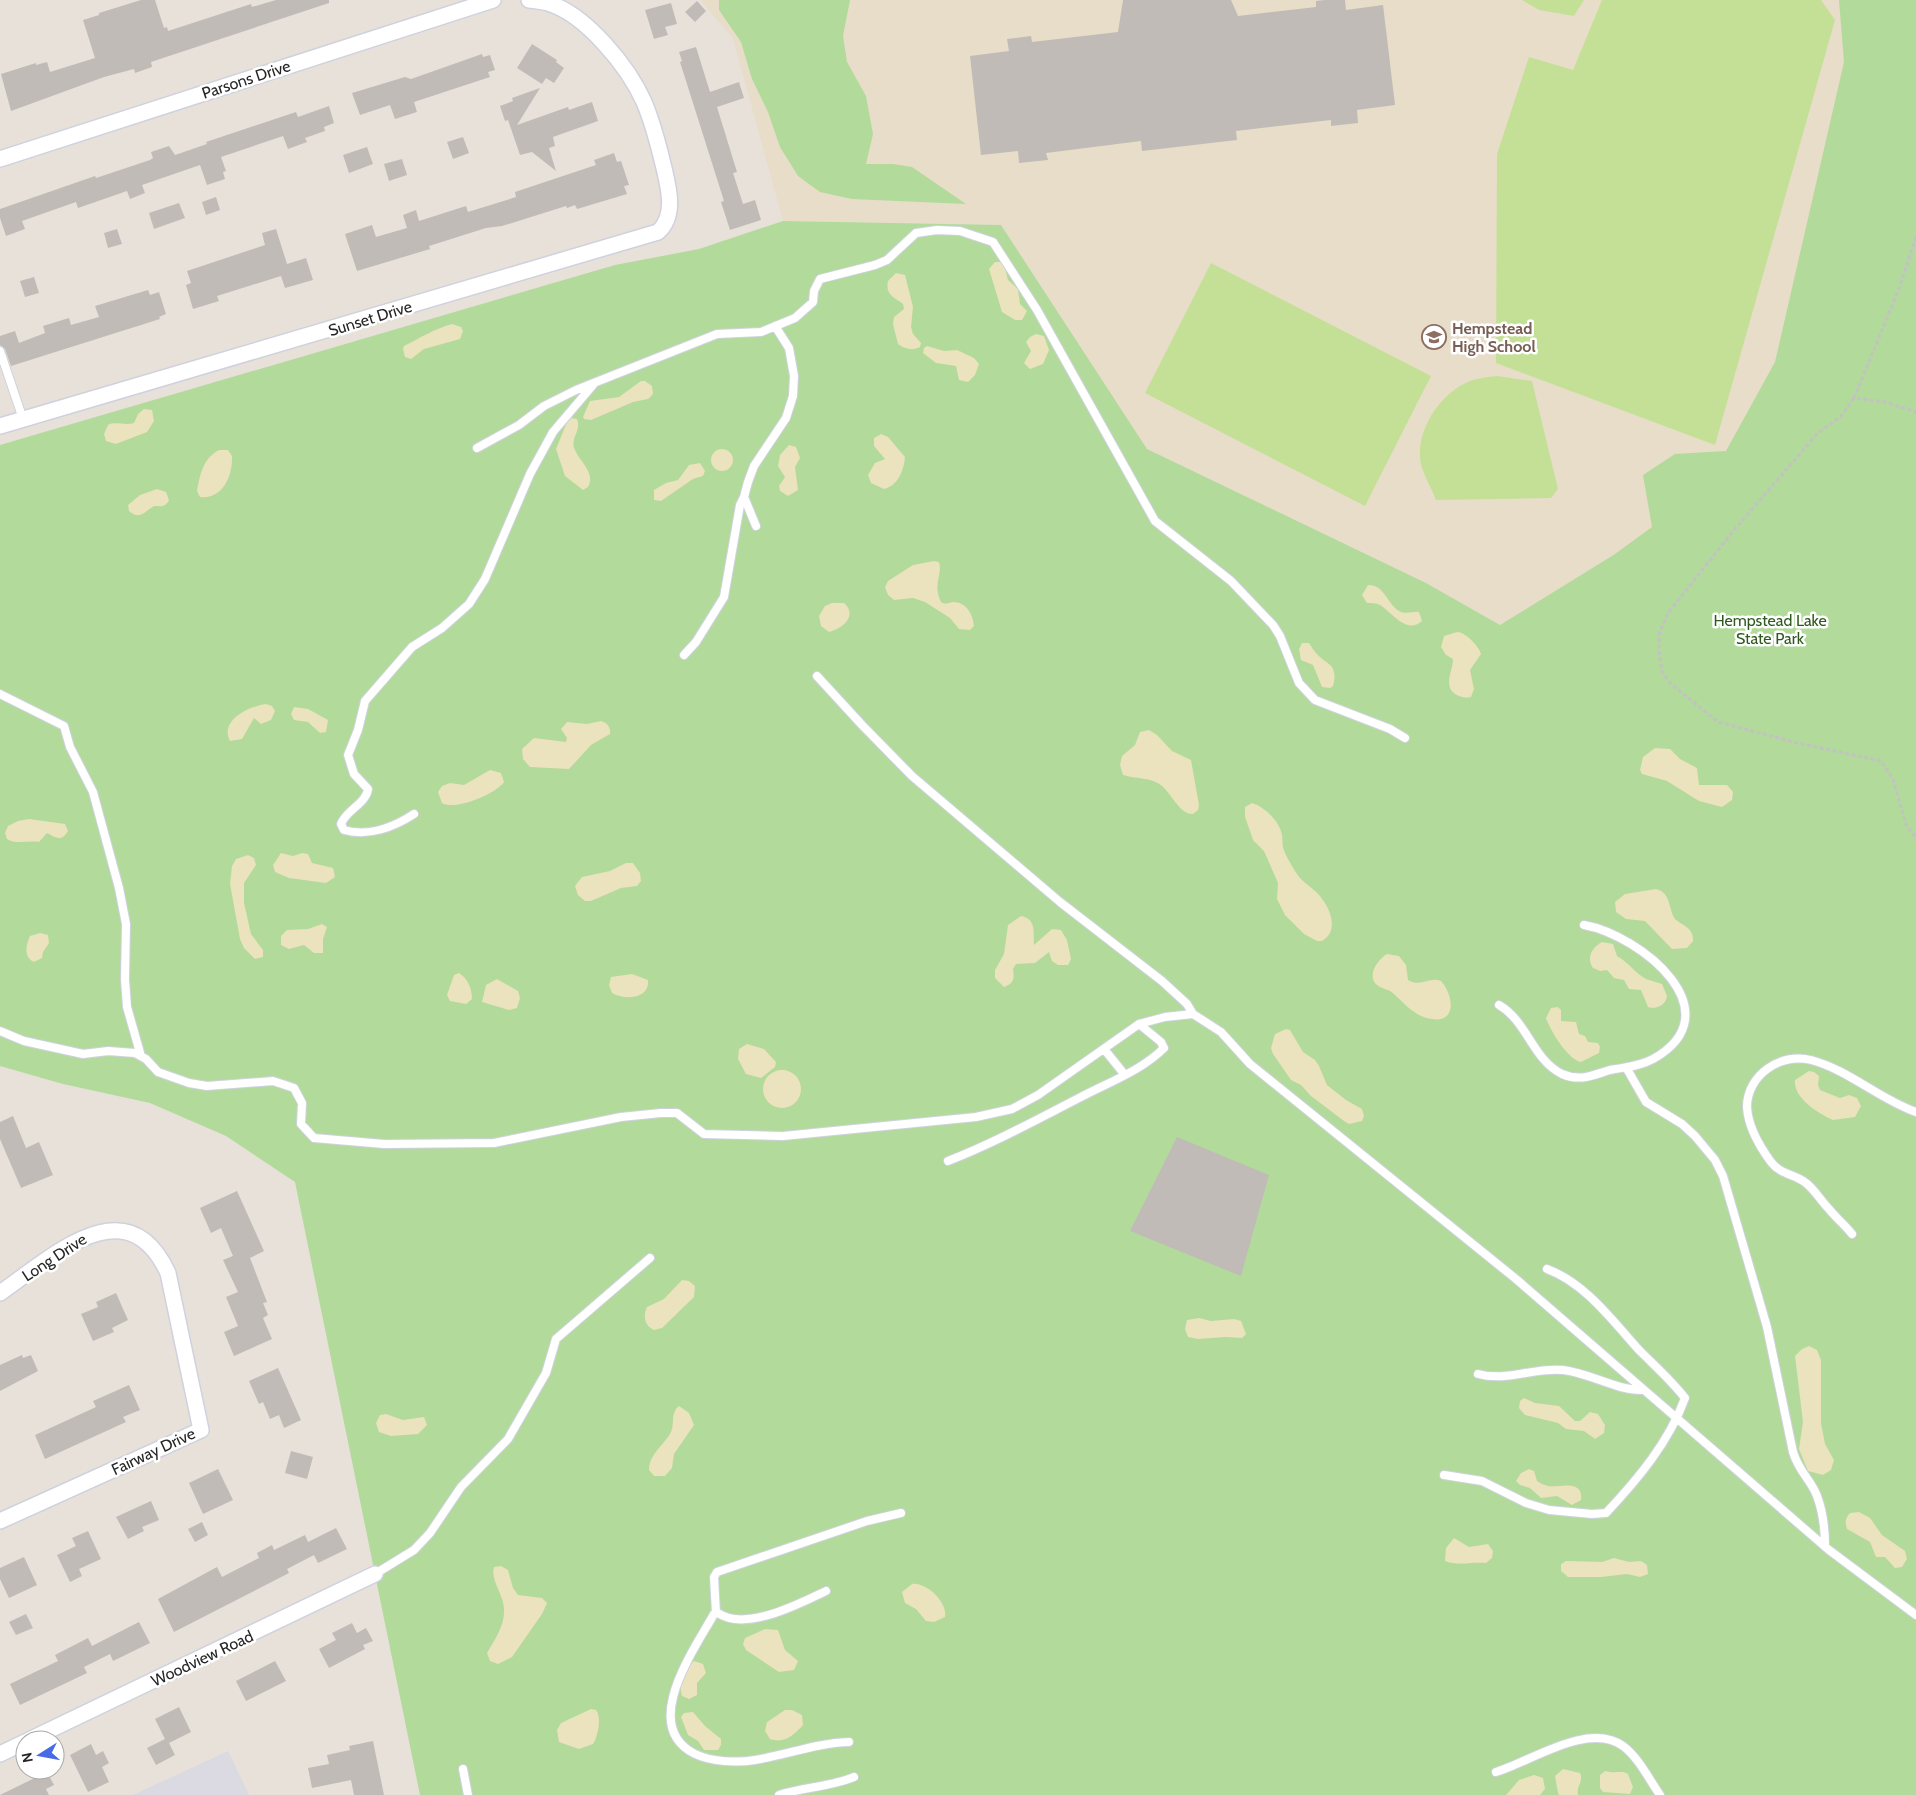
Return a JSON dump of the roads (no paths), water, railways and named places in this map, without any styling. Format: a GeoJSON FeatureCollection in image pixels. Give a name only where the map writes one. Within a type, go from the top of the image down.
{"type":"FeatureCollection","features":[{"type":"Feature","properties":{"kind":"street","name":"Parsons Drive"},"geometry":{"type":"LineString","coordinates":[[0,159],[493,0]]}},
{"type":"Feature","properties":{"kind":"street","name":"Sunset Drive"},"geometry":{"type":"LineString","coordinates":[[0,426],[658,232],[665,226],[669,210],[670,193],[645,104],[636,86],[610,50],[579,20],[549,3],[529,0]]}},
{"type":"Feature","properties":{"kind":"street","name":"Long Drive"},"geometry":{"type":"LineString","coordinates":[[0,1293],[73,1242],[92,1233],[107,1230],[121,1231],[146,1243],[161,1257],[168,1274],[177,1316]]}},
{"type":"Feature","properties":{"kind":"street","name":"Fairway Drive"},"geometry":{"type":"LineString","coordinates":[[0,1521],[201,1430],[177,1316]]}},
{"type":"Feature","properties":{"kind":"street","name":"Woodview Road"},"geometry":{"type":"LineString","coordinates":[[50,1730],[376,1574]]}},
{"type":"Feature","properties":{"kind":"street"},"geometry":{"type":"LineString","coordinates":[[0,1754],[15,1747]]}},
{"type":"Feature","properties":{"kind":"lane"},"geometry":{"type":"LineString","coordinates":[[477,448],[519,425],[544,406],[594,384],[717,334],[761,332],[795,318],[813,302],[814,291],[820,279],[875,265],[887,260],[916,233],[937,230],[960,231],[993,242],[1037,310],[1155,521],[1231,581],[1272,625],[1280,636],[1299,683],[1315,700],[1390,729],[1405,738]]}},
{"type":"Feature","properties":{"kind":"lane"},"geometry":{"type":"LineString","coordinates":[[684,655],[696,642],[724,597],[740,505],[754,466],[786,418],[793,396],[794,376],[789,348],[775,326]]}},
{"type":"Feature","properties":{"kind":"lane"},"geometry":{"type":"LineString","coordinates":[[0,351],[23,419]]}},
{"type":"Feature","properties":{"kind":"lane"},"geometry":{"type":"LineString","coordinates":[[414,814],[398,824],[379,830],[353,832],[344,830],[341,824],[344,817],[367,795],[368,789],[354,774],[348,754],[358,730],[365,701],[412,647],[442,628],[469,604],[485,578],[530,474],[554,432],[594,384]]}},
{"type":"Feature","properties":{"kind":"lane"},"geometry":{"type":"LineString","coordinates":[[744,497],[756,526]]}},
{"type":"Feature","properties":{"kind":"lane"},"geometry":{"type":"LineString","coordinates":[[817,676],[912,776],[1060,902],[1162,981],[1187,1004],[1193,1014],[1221,1032],[1250,1064],[1336,1132],[1428,1210],[1516,1279],[1642,1390],[1825,1546],[1916,1615]]}},
{"type":"Feature","properties":{"kind":"lane"},"geometry":{"type":"LineString","coordinates":[[0,694],[64,726],[70,747],[93,792],[119,888],[126,924],[125,980],[127,1007],[140,1056]]}},
{"type":"Feature","properties":{"kind":"lane"},"geometry":{"type":"LineString","coordinates":[[1499,1005],[1510,1011],[1540,1054],[1561,1074],[1574,1078],[1590,1078],[1610,1070],[1627,1069],[1653,1059],[1666,1049],[1678,1036],[1685,1022],[1684,998],[1670,977],[1652,960],[1619,937],[1597,927],[1584,925]]}},
{"type":"Feature","properties":{"kind":"lane"},"geometry":{"type":"LineString","coordinates":[[0,1031],[24,1041],[83,1054],[108,1051],[135,1053],[158,1072],[189,1083],[207,1086],[273,1081],[294,1088],[302,1103],[302,1124],[314,1138],[384,1144],[460,1144],[494,1143],[621,1117],[661,1113],[677,1113],[704,1134],[783,1136],[976,1117],[1012,1109],[1029,1100],[1139,1024],[1165,1017],[1193,1014]]}},
{"type":"Feature","properties":{"kind":"lane"},"geometry":{"type":"LineString","coordinates":[[948,1161],[1018,1131],[1125,1075],[1164,1048],[1161,1042],[1139,1024]]}},
{"type":"Feature","properties":{"kind":"lane"},"geometry":{"type":"LineString","coordinates":[[1104,1050],[1125,1075]]}},
{"type":"Feature","properties":{"kind":"lane"},"geometry":{"type":"LineString","coordinates":[[1852,1234],[1806,1183],[1785,1174],[1772,1163],[1758,1141],[1749,1120],[1747,1108],[1751,1089],[1764,1072],[1777,1063],[1788,1058],[1811,1059],[1830,1067],[1896,1105],[1916,1112]]}},
{"type":"Feature","properties":{"kind":"lane"},"geometry":{"type":"LineString","coordinates":[[1627,1069],[1646,1102],[1682,1124],[1695,1136],[1715,1160],[1723,1176],[1767,1327],[1793,1452],[1798,1467],[1817,1496],[1825,1527],[1825,1546]]}},
{"type":"Feature","properties":{"kind":"lane"},"geometry":{"type":"LineString","coordinates":[[376,1574],[414,1550],[430,1533],[461,1487],[508,1439],[546,1373],[556,1339],[650,1258]]}},
{"type":"Feature","properties":{"kind":"lane"},"geometry":{"type":"LineString","coordinates":[[1444,1475],[1482,1481],[1526,1503],[1549,1510],[1592,1514],[1606,1513],[1624,1494],[1665,1440],[1676,1419],[1685,1398],[1675,1386],[1592,1300],[1563,1275],[1546,1269]]}},
{"type":"Feature","properties":{"kind":"lane"},"geometry":{"type":"LineString","coordinates":[[1478,1374],[1493,1378],[1561,1370],[1583,1374],[1630,1390],[1642,1390]]}},
{"type":"Feature","properties":{"kind":"lane"},"geometry":{"type":"LineString","coordinates":[[849,1742],[820,1745],[753,1761],[736,1761],[699,1756],[678,1743],[673,1731],[671,1719],[676,1687],[687,1660],[716,1614],[714,1577],[716,1572],[867,1521],[901,1513]]}},
{"type":"Feature","properties":{"kind":"lane"},"geometry":{"type":"LineString","coordinates":[[716,1614],[738,1621],[754,1618],[796,1605],[826,1591]]}},
{"type":"Feature","properties":{"kind":"lane"},"geometry":{"type":"LineString","coordinates":[[1496,1772],[1513,1767],[1565,1744],[1599,1737],[1623,1746],[1660,1795]]}},
{"type":"Feature","properties":{"kind":"lane"},"geometry":{"type":"LineString","coordinates":[[463,1769],[468,1795]]}},
{"type":"Feature","properties":{"kind":"lane"},"geometry":{"type":"LineString","coordinates":[[779,1795],[804,1787],[833,1785],[854,1776]]}},
{"type":"Feature","properties":{"kind":"place","name":"Hempstead High School"},"geometry":{"type":"Point","coordinates":[1434,337]}},
{"type":"Feature","properties":{"kind":"park label","name":"Hempstead Lake State Park"},"geometry":{"type":"Point","coordinates":[1770,629]}}]}
